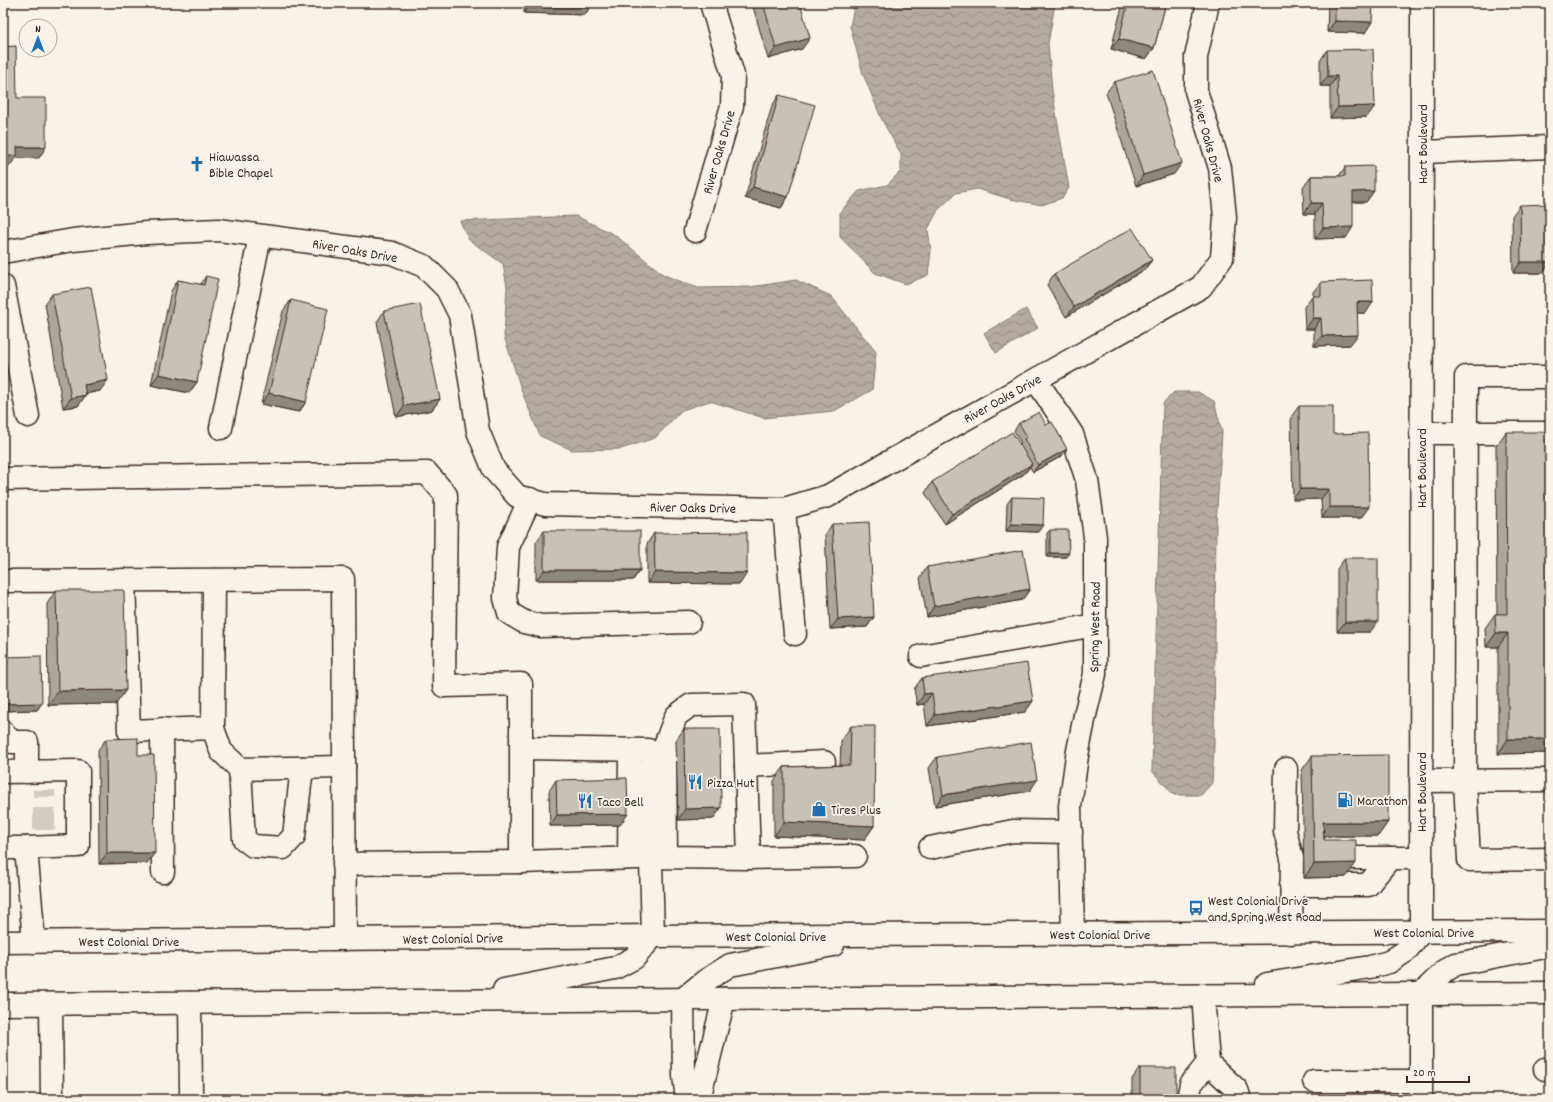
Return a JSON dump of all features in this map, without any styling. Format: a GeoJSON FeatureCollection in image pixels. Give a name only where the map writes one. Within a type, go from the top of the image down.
{"type":"FeatureCollection","features":[{"type":"Feature","properties":{"kind":"main road","name":"River Oaks Drive"},"geometry":{"type":"LineString","coordinates":[[695,231],[732,106],[733,76],[711,3]]}},
{"type":"Feature","properties":{"kind":"main road","name":"River Oaks Drive"},"geometry":{"type":"LineString","coordinates":[[3,252],[73,240],[146,232],[219,230],[392,253],[424,266],[447,289],[460,315],[478,431],[494,470],[517,496],[545,504],[784,509],[828,496],[1202,287],[1222,258],[1225,217],[1220,168],[1196,90],[1196,57],[1208,3]]}},
{"type":"Feature","properties":{"kind":"main road","name":"Hart Boulevard"},"geometry":{"type":"LineString","coordinates":[[1421,932],[1422,3]]}},
{"type":"Feature","properties":{"kind":"main road"},"geometry":{"type":"LineString","coordinates":[[1422,152],[1550,147]]}},
{"type":"Feature","properties":{"kind":"main road"},"geometry":{"type":"LineString","coordinates":[[222,428],[260,236]]}},
{"type":"Feature","properties":{"kind":"main road"},"geometry":{"type":"LineString","coordinates":[[3,286],[28,416]]}},
{"type":"Feature","properties":{"kind":"main road"},"geometry":{"type":"LineString","coordinates":[[1550,377],[1466,377],[1466,781],[1468,860],[1550,859]]}},
{"type":"Feature","properties":{"kind":"main road","name":"Spring West Road"},"geometry":{"type":"LineString","coordinates":[[1036,380],[1072,434],[1087,480],[1095,537],[1095,674],[1077,756],[1070,806],[1073,934]]}},
{"type":"Feature","properties":{"kind":"main road"},"geometry":{"type":"LineString","coordinates":[[1421,433],[1550,433]]}},
{"type":"Feature","properties":{"kind":"main road"},"geometry":{"type":"LineString","coordinates":[[3,479],[428,473],[446,495],[444,686],[521,684],[521,862]]}},
{"type":"Feature","properties":{"kind":"main road"},"geometry":{"type":"LineString","coordinates":[[530,499],[508,547],[505,598],[509,613],[524,622],[541,626],[689,622]]}},
{"type":"Feature","properties":{"kind":"main road"},"geometry":{"type":"LineString","coordinates":[[784,509],[795,634]]}},
{"type":"Feature","properties":{"kind":"main road"},"geometry":{"type":"LineString","coordinates":[[3,581],[343,579],[345,939]]}},
{"type":"Feature","properties":{"kind":"main road"},"geometry":{"type":"LineString","coordinates":[[124,580],[129,731],[213,728]]}},
{"type":"Feature","properties":{"kind":"main road"},"geometry":{"type":"LineString","coordinates":[[214,580],[213,728],[222,750],[240,769],[244,839],[253,846],[283,848],[294,836],[302,768]]}},
{"type":"Feature","properties":{"kind":"main road"},"geometry":{"type":"LineString","coordinates":[[920,656],[1095,625]]}},
{"type":"Feature","properties":{"kind":"main road"},"geometry":{"type":"LineString","coordinates":[[648,858],[665,745],[676,716],[691,705],[744,704],[749,858]]}},
{"type":"Feature","properties":{"kind":"main road"},"geometry":{"type":"LineString","coordinates":[[162,729],[164,872]]}},
{"type":"Feature","properties":{"kind":"main road"},"geometry":{"type":"LineString","coordinates":[[6,742],[27,742],[39,778]]}},
{"type":"Feature","properties":{"kind":"main road"},"geometry":{"type":"LineString","coordinates":[[454,1000],[615,968],[634,958],[654,936],[648,858],[648,750],[522,748]]}},
{"type":"Feature","properties":{"kind":"main road"},"geometry":{"type":"LineString","coordinates":[[746,766],[824,762]]}},
{"type":"Feature","properties":{"kind":"main road"},"geometry":{"type":"LineString","coordinates":[[240,769],[344,767]]}},
{"type":"Feature","properties":{"kind":"main road"},"geometry":{"type":"LineString","coordinates":[[1286,769],[1285,831],[1298,858],[1292,885],[1291,933]]}},
{"type":"Feature","properties":{"kind":"main road"},"geometry":{"type":"LineString","coordinates":[[3,772],[39,778],[78,771],[78,846],[38,842],[3,848]]}},
{"type":"Feature","properties":{"kind":"main road"},"geometry":{"type":"LineString","coordinates":[[1421,781],[1550,780]]}},
{"type":"Feature","properties":{"kind":"main road"},"geometry":{"type":"LineString","coordinates":[[930,848],[1013,831],[1071,832]]}},
{"type":"Feature","properties":{"kind":"main road"},"geometry":{"type":"LineString","coordinates":[[34,942],[38,842]]}},
{"type":"Feature","properties":{"kind":"main road"},"geometry":{"type":"LineString","coordinates":[[344,864],[521,862],[648,858],[855,856]]}},
{"type":"Feature","properties":{"kind":"main road"},"geometry":{"type":"LineString","coordinates":[[1346,858],[1421,858]]}},
{"type":"Feature","properties":{"kind":"main road"},"geometry":{"type":"LineString","coordinates":[[1292,885],[1368,885],[1390,858]]}},
{"type":"Feature","properties":{"kind":"main road","name":"West Colonial Drive"},"geometry":{"type":"LineString","coordinates":[[3,942],[654,936],[1550,931]]}},
{"type":"Feature","properties":{"kind":"main road"},"geometry":{"type":"LineString","coordinates":[[1203,995],[1370,967],[1389,962],[1406,951],[1421,932]]}},
{"type":"Feature","properties":{"kind":"main road"},"geometry":{"type":"LineString","coordinates":[[683,999],[704,981],[730,965],[885,935]]}},
{"type":"Feature","properties":{"kind":"main road"},"geometry":{"type":"LineString","coordinates":[[1314,1081],[1421,1090],[1421,994],[1445,971],[1456,964],[1550,946]]}},
{"type":"Feature","properties":{"kind":"main road"},"geometry":{"type":"LineString","coordinates":[[3,1004],[1550,993]]}},
{"type":"Feature","properties":{"kind":"main road"},"geometry":{"type":"LineString","coordinates":[[1188,1099],[1192,1084],[1208,1063],[1203,995]]}},
{"type":"Feature","properties":{"kind":"main road"},"geometry":{"type":"LineString","coordinates":[[683,999],[684,1076],[687,1099]]}},
{"type":"Feature","properties":{"kind":"main road"},"geometry":{"type":"LineString","coordinates":[[699,1099],[724,999]]}},
{"type":"Feature","properties":{"kind":"main road"},"geometry":{"type":"LineString","coordinates":[[190,1003],[191,1093],[193,1099]]}},
{"type":"Feature","properties":{"kind":"main road"},"geometry":{"type":"LineString","coordinates":[[51,1004],[52,1099]]}},
{"type":"Feature","properties":{"kind":"main road"},"geometry":{"type":"LineString","coordinates":[[1208,1063],[1237,1090],[1240,1099]]}},
{"type":"Feature","properties":{"kind":"water"},"geometry":{"type":"Polygon","coordinates":[[[855,3],[1055,3],[1048,44],[1052,90],[1069,188],[1062,198],[1042,205],[1010,199],[977,189],[956,193],[938,210],[928,229],[931,251],[928,275],[906,284],[875,273],[840,237],[840,212],[859,191],[887,185],[901,171],[901,154],[882,120],[863,74],[850,26],[855,3]]]}},
{"type":"Feature","properties":{"kind":"water"},"geometry":{"type":"Polygon","coordinates":[[[576,216],[615,235],[664,275],[698,288],[750,287],[796,280],[831,296],[876,352],[872,390],[834,411],[764,418],[710,401],[682,410],[655,438],[621,449],[572,450],[540,436],[522,392],[504,336],[507,287],[503,264],[468,239],[460,221],[576,216]]]}},
{"type":"Feature","properties":{"kind":"water"},"geometry":{"type":"Polygon","coordinates":[[[1026,309],[1038,328],[996,353],[984,333],[1026,309]]]}},
{"type":"Feature","properties":{"kind":"water"},"geometry":{"type":"Polygon","coordinates":[[[1174,392],[1198,392],[1214,401],[1222,432],[1216,524],[1214,746],[1212,783],[1201,795],[1174,795],[1152,771],[1163,403],[1174,392]]]}},
{"type":"Feature","properties":{"kind":"building"},"geometry":{"type":"Polygon","coordinates":[[[566,3],[592,3],[592,4],[566,3]]]}},
{"type":"Feature","properties":{"kind":"building"},"geometry":{"type":"Polygon","coordinates":[[[763,3],[800,3],[810,38],[776,48],[763,3]]]}},
{"type":"Feature","properties":{"kind":"building"},"geometry":{"type":"Polygon","coordinates":[[[1128,3],[1166,3],[1154,48],[1119,39],[1128,3]]]}},
{"type":"Feature","properties":{"kind":"building"},"geometry":{"type":"Polygon","coordinates":[[[1335,3],[1373,3],[1372,22],[1335,21],[1335,3]]]}},
{"type":"Feature","properties":{"kind":"building"},"geometry":{"type":"Polygon","coordinates":[[[16,46],[17,98],[46,98],[46,147],[17,147],[17,156],[3,156],[3,47],[16,46]]]}},
{"type":"Feature","properties":{"kind":"building"},"geometry":{"type":"Polygon","coordinates":[[[1373,49],[1375,106],[1338,107],[1337,76],[1328,76],[1327,50],[1373,49]]]}},
{"type":"Feature","properties":{"kind":"building"},"geometry":{"type":"Polygon","coordinates":[[[1153,70],[1182,163],[1143,175],[1114,82],[1153,70]]]}},
{"type":"Feature","properties":{"kind":"building"},"geometry":{"type":"Polygon","coordinates":[[[779,95],[815,105],[788,197],[753,187],[779,95]]]}},
{"type":"Feature","properties":{"kind":"building"},"geometry":{"type":"Polygon","coordinates":[[[1374,166],[1374,191],[1353,192],[1353,227],[1323,228],[1322,203],[1311,203],[1311,176],[1345,176],[1345,167],[1374,166]]]}},
{"type":"Feature","properties":{"kind":"building"},"geometry":{"type":"Polygon","coordinates":[[[1550,204],[1550,262],[1521,262],[1520,205],[1550,204]]]}},
{"type":"Feature","properties":{"kind":"building"},"geometry":{"type":"Polygon","coordinates":[[[1132,228],[1152,260],[1074,307],[1054,274],[1132,228]]]}},
{"type":"Feature","properties":{"kind":"building"},"geometry":{"type":"Polygon","coordinates":[[[206,276],[218,279],[197,382],[159,374],[178,280],[204,285],[206,276]]]}},
{"type":"Feature","properties":{"kind":"building"},"geometry":{"type":"Polygon","coordinates":[[[1372,280],[1373,302],[1357,302],[1358,335],[1322,336],[1321,318],[1313,318],[1312,296],[1321,296],[1321,282],[1372,280]]]}},
{"type":"Feature","properties":{"kind":"building"},"geometry":{"type":"Polygon","coordinates":[[[91,287],[108,380],[84,385],[86,395],[71,398],[52,294],[91,287]]]}},
{"type":"Feature","properties":{"kind":"building"},"geometry":{"type":"Polygon","coordinates":[[[291,300],[328,309],[306,402],[269,393],[291,300]]]}},
{"type":"Feature","properties":{"kind":"building"},"geometry":{"type":"Polygon","coordinates":[[[420,304],[440,399],[404,406],[384,311],[420,304]]]}},
{"type":"Feature","properties":{"kind":"building"},"geometry":{"type":"Polygon","coordinates":[[[1299,406],[1333,406],[1333,434],[1368,433],[1369,507],[1329,507],[1329,489],[1300,489],[1299,406]]]}},
{"type":"Feature","properties":{"kind":"building"},"geometry":{"type":"Polygon","coordinates":[[[1039,412],[1046,425],[1052,422],[1067,449],[1038,465],[1024,439],[1027,437],[1019,423],[1039,412]]]}},
{"type":"Feature","properties":{"kind":"building"},"geometry":{"type":"Polygon","coordinates":[[[1012,432],[1032,464],[952,514],[932,482],[1012,432]]]}},
{"type":"Feature","properties":{"kind":"building"},"geometry":{"type":"Polygon","coordinates":[[[1506,432],[1550,432],[1550,739],[1508,739],[1508,633],[1496,633],[1495,614],[1507,614],[1506,432]]]}},
{"type":"Feature","properties":{"kind":"building"},"geometry":{"type":"Polygon","coordinates":[[[1012,497],[1044,498],[1043,525],[1011,524],[1012,497]]]}},
{"type":"Feature","properties":{"kind":"building"},"geometry":{"type":"Polygon","coordinates":[[[869,522],[874,617],[838,619],[832,524],[869,522]]]}},
{"type":"Feature","properties":{"kind":"building"},"geometry":{"type":"Polygon","coordinates":[[[1050,530],[1068,530],[1069,553],[1050,553],[1050,530]]]}},
{"type":"Feature","properties":{"kind":"building"},"geometry":{"type":"Polygon","coordinates":[[[544,531],[640,531],[640,570],[544,570],[544,531]]]}},
{"type":"Feature","properties":{"kind":"building"},"geometry":{"type":"Polygon","coordinates":[[[747,532],[747,573],[655,572],[654,533],[747,532]]]}},
{"type":"Feature","properties":{"kind":"building"},"geometry":{"type":"Polygon","coordinates":[[[1023,550],[1030,589],[934,606],[927,567],[1023,550]]]}},
{"type":"Feature","properties":{"kind":"building"},"geometry":{"type":"Polygon","coordinates":[[[1345,558],[1378,558],[1378,622],[1345,622],[1345,558]]]}},
{"type":"Feature","properties":{"kind":"building"},"geometry":{"type":"Polygon","coordinates":[[[56,590],[124,590],[126,690],[58,691],[56,590]]]}},
{"type":"Feature","properties":{"kind":"building"},"geometry":{"type":"Polygon","coordinates":[[[41,656],[42,703],[5,704],[3,657],[41,656]]]}},
{"type":"Feature","properties":{"kind":"building"},"geometry":{"type":"Polygon","coordinates":[[[1027,663],[1033,701],[935,715],[932,693],[924,694],[922,678],[1027,663]]]}},
{"type":"Feature","properties":{"kind":"building","name":"Tires Plus"},"geometry":{"type":"Polygon","coordinates":[[[851,726],[875,726],[874,826],[784,822],[784,767],[850,765],[851,726]]]}},
{"type":"Feature","properties":{"kind":"building"},"geometry":{"type":"Polygon","coordinates":[[[684,729],[720,729],[721,808],[685,809],[684,729]]]}},
{"type":"Feature","properties":{"kind":"building"},"geometry":{"type":"Polygon","coordinates":[[[138,738],[138,755],[154,755],[155,853],[107,853],[106,739],[138,738]]]}},
{"type":"Feature","properties":{"kind":"building"},"geometry":{"type":"Polygon","coordinates":[[[1031,742],[1037,780],[943,795],[937,757],[1031,742]]]}},
{"type":"Feature","properties":{"kind":"building"},"geometry":{"type":"Polygon","coordinates":[[[1388,755],[1388,822],[1323,822],[1324,840],[1356,840],[1356,863],[1314,864],[1312,756],[1388,755]]]}},
{"type":"Feature","properties":{"kind":"building"},"geometry":{"type":"Polygon","coordinates":[[[627,778],[628,814],[557,815],[556,780],[627,778]]]}},
{"type":"Feature","properties":{"kind":"building"},"geometry":{"type":"Polygon","coordinates":[[[1140,1068],[1176,1068],[1176,1096],[1166,1096],[1166,1099],[1140,1099],[1140,1068]]]}},
{"type":"Feature","properties":{"kind":"building"},"geometry":{"type":"Polygon","coordinates":[[[74,1097],[98,1097],[98,1099],[74,1099],[74,1097]]]}},
{"type":"Feature","properties":{"kind":"building"},"geometry":{"type":"Polygon","coordinates":[[[1270,1097],[1383,1098],[1383,1099],[1270,1099],[1270,1097]]]}},
{"type":"Feature","properties":{"kind":"tunnel"},"geometry":{"type":"LineString","coordinates":[[44,790],[44,830]]}},
{"type":"Feature","properties":{"kind":"place","name":"Hiawassa Bible Chapel"},"geometry":{"type":"Point","coordinates":[197,164]}},
{"type":"Feature","properties":{"kind":"place","name":"Pizza Hut"},"geometry":{"type":"Point","coordinates":[695,782]}},
{"type":"Feature","properties":{"kind":"place","name":"Marathon"},"geometry":{"type":"Point","coordinates":[1345,800]}},
{"type":"Feature","properties":{"kind":"place","name":"Taco Bell"},"geometry":{"type":"Point","coordinates":[585,801]}},
{"type":"Feature","properties":{"kind":"place","name":"Tires Plus"},"geometry":{"type":"Point","coordinates":[819,809]}},
{"type":"Feature","properties":{"kind":"place","name":"West Colonial Drive and Spring West Road"},"geometry":{"type":"Point","coordinates":[1196,908]}}]}
